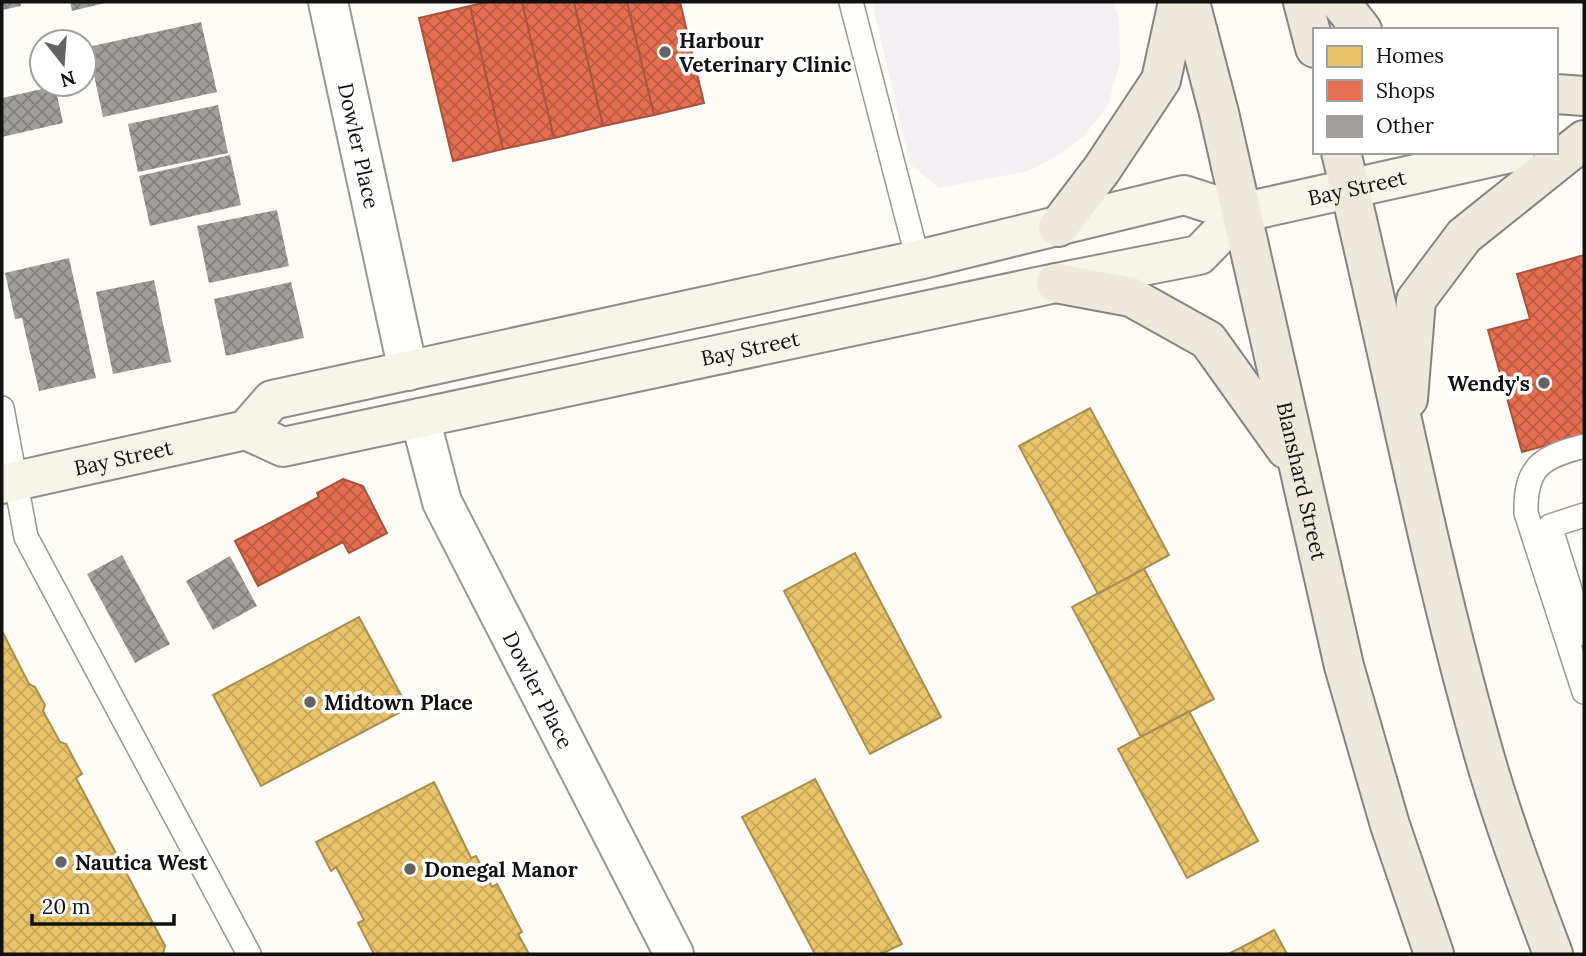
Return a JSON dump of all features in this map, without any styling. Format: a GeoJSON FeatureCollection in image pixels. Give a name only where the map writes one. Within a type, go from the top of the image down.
{"type":"FeatureCollection","features":[{"type":"Feature","properties":{"kind":"main road"},"geometry":{"type":"LineString","coordinates":[[1058,227],[1102,169],[1161,80],[1178,2]]}},
{"type":"Feature","properties":{"kind":"main road","name":"Blanshard Street"},"geometry":{"type":"LineString","coordinates":[[1190,2],[1219,113],[1297,465],[1348,679],[1390,825],[1434,954]]}},
{"type":"Feature","properties":{"kind":"main road"},"geometry":{"type":"LineString","coordinates":[[1303,2],[1313,40]]}},
{"type":"Feature","properties":{"kind":"main road"},"geometry":{"type":"LineString","coordinates":[[1340,2],[1360,28]]}},
{"type":"Feature","properties":{"kind":"main road"},"geometry":{"type":"LineString","coordinates":[[1558,94],[1584,96]]}},
{"type":"Feature","properties":{"kind":"main road"},"geometry":{"type":"LineString","coordinates":[[1558,143],[1584,139]]}},
{"type":"Feature","properties":{"kind":"main road"},"geometry":{"type":"LineString","coordinates":[[1404,440],[1416,300],[1464,236],[1584,139]]}},
{"type":"Feature","properties":{"kind":"main road"},"geometry":{"type":"LineString","coordinates":[[1340,154],[1404,440],[1451,635],[1482,747],[1521,871],[1553,954]]}},
{"type":"Feature","properties":{"kind":"main road","name":"Bay Street"},"geometry":{"type":"LineString","coordinates":[[9,482],[246,430],[283,447],[1199,255],[1240,213],[1507,154]]}},
{"type":"Feature","properties":{"kind":"main road"},"geometry":{"type":"LineString","coordinates":[[246,430],[272,400],[918,260],[1184,195],[1240,213]]}},
{"type":"Feature","properties":{"kind":"main road"},"geometry":{"type":"LineString","coordinates":[[1056,283],[1131,297],[1208,340],[1297,465]]}},
{"type":"Feature","properties":{"kind":"street","name":"Dowler Place"},"geometry":{"type":"LineString","coordinates":[[328,2],[408,371]]}},
{"type":"Feature","properties":{"kind":"street","name":"Dowler Place"},"geometry":{"type":"LineString","coordinates":[[420,418],[442,502],[674,954]]}},
{"type":"Feature","properties":{"kind":"lane"},"geometry":{"type":"LineString","coordinates":[[851,2],[918,260]]}},
{"type":"Feature","properties":{"kind":"lane"},"geometry":{"type":"LineString","coordinates":[[2,408],[9,482],[26,537],[249,954]]}},
{"type":"Feature","properties":{"kind":"lane"},"geometry":{"type":"LineString","coordinates":[[1580,645],[1526,513],[1525,491],[1541,463],[1557,453],[1584,446]]}},
{"type":"Feature","properties":{"kind":"lane"},"geometry":{"type":"LineString","coordinates":[[1584,515],[1550,526],[1580,645],[1584,692]]}},
{"type":"Feature","properties":{"kind":"shaded area"},"geometry":{"type":"Polygon","coordinates":[[[872,2],[1114,2],[1119,19],[1120,62],[1108,105],[1084,136],[1055,157],[1028,171],[939,188],[910,164],[872,2]]]}},
{"type":"Feature","properties":{"kind":"building: Homes"},"geometry":{"type":"Polygon","coordinates":[[[1090,408],[1169,555],[1098,594],[1019,446],[1090,408]]]}},
{"type":"Feature","properties":{"kind":"building: Homes"},"geometry":{"type":"Polygon","coordinates":[[[855,553],[941,717],[870,754],[784,591],[855,553]]]}},
{"type":"Feature","properties":{"kind":"building: Homes"},"geometry":{"type":"Polygon","coordinates":[[[1144,569],[1214,699],[1141,737],[1072,607],[1144,569]]]}},
{"type":"Feature","properties":{"kind":"building: Homes","name":"Midtown Place"},"geometry":{"type":"Polygon","coordinates":[[[359,617],[408,708],[261,786],[213,695],[359,617]]]}},
{"type":"Feature","properties":{"kind":"building: Homes","name":"Nautica West"},"geometry":{"type":"Polygon","coordinates":[[[2,631],[29,684],[35,687],[45,705],[43,711],[60,742],[66,744],[82,774],[76,778],[165,946],[163,954],[2,954],[2,631]]]}},
{"type":"Feature","properties":{"kind":"building: Homes"},"geometry":{"type":"Polygon","coordinates":[[[1189,711],[1258,841],[1187,878],[1118,749],[1189,711]]]}},
{"type":"Feature","properties":{"kind":"building: Homes"},"geometry":{"type":"Polygon","coordinates":[[[815,779],[902,944],[881,954],[815,954],[742,817],[815,779]]]}},
{"type":"Feature","properties":{"kind":"building: Homes","name":"Donegal Manor"},"geometry":{"type":"Polygon","coordinates":[[[434,782],[471,858],[476,856],[492,887],[497,884],[522,932],[518,934],[529,954],[374,954],[358,923],[364,920],[336,867],[331,871],[316,842],[434,782]]]}},
{"type":"Feature","properties":{"kind":"building: Homes"},"geometry":{"type":"Polygon","coordinates":[[[1274,930],[1287,954],[1245,954],[1242,947],[1274,930]]]}},
{"type":"Feature","properties":{"kind":"building: Homes"},"geometry":{"type":"Polygon","coordinates":[[[1242,947],[1245,954],[1228,954],[1242,947]]]}},
{"type":"Feature","properties":{"kind":"building: Shops"},"geometry":{"type":"Polygon","coordinates":[[[487,2],[522,2],[554,138],[503,149],[470,6],[487,2]]]}},
{"type":"Feature","properties":{"kind":"building: Shops"},"geometry":{"type":"Polygon","coordinates":[[[522,2],[574,2],[603,126],[554,138],[522,2]]]}},
{"type":"Feature","properties":{"kind":"building: Shops"},"geometry":{"type":"Polygon","coordinates":[[[574,2],[627,2],[654,115],[603,126],[574,2]]]}},
{"type":"Feature","properties":{"kind":"building: Shops","name":"Harbour Veterinary Clinic"},"geometry":{"type":"Polygon","coordinates":[[[627,2],[680,2],[704,103],[654,115],[627,2]]]}},
{"type":"Feature","properties":{"kind":"building: Shops"},"geometry":{"type":"Polygon","coordinates":[[[470,6],[503,149],[453,161],[419,18],[470,6]]]}},
{"type":"Feature","properties":{"kind":"building: Shops","name":"Wendy's"},"geometry":{"type":"Polygon","coordinates":[[[1584,255],[1584,435],[1522,452],[1488,330],[1530,319],[1517,274],[1584,255]]]}},
{"type":"Feature","properties":{"kind":"building: Shops"},"geometry":{"type":"Polygon","coordinates":[[[343,479],[363,486],[387,533],[349,553],[343,542],[258,586],[235,541],[319,497],[317,493],[343,479]]]}},
{"type":"Feature","properties":{"kind":"building: Other"},"geometry":{"type":"Polygon","coordinates":[[[2,2],[21,2],[21,6],[2,10],[2,2]]]}},
{"type":"Feature","properties":{"kind":"building: Other"},"geometry":{"type":"Polygon","coordinates":[[[70,2],[105,2],[105,3],[72,11],[70,2]]]}},
{"type":"Feature","properties":{"kind":"building: Other"},"geometry":{"type":"Polygon","coordinates":[[[201,22],[217,92],[103,117],[98,94],[98,45],[201,22]]]}},
{"type":"Feature","properties":{"kind":"building: Other"},"geometry":{"type":"Polygon","coordinates":[[[28,92],[28,98],[58,98],[63,123],[2,137],[2,98],[28,92]]]}},
{"type":"Feature","properties":{"kind":"building: Other"},"geometry":{"type":"Polygon","coordinates":[[[218,105],[228,153],[138,172],[128,124],[218,105]]]}},
{"type":"Feature","properties":{"kind":"building: Other"},"geometry":{"type":"Polygon","coordinates":[[[230,155],[241,205],[150,226],[139,176],[230,155]]]}},
{"type":"Feature","properties":{"kind":"building: Other"},"geometry":{"type":"Polygon","coordinates":[[[277,210],[289,266],[209,283],[197,226],[277,210]]]}},
{"type":"Feature","properties":{"kind":"building: Other"},"geometry":{"type":"Polygon","coordinates":[[[69,258],[96,378],[39,391],[22,318],[15,319],[5,273],[69,258]]]}},
{"type":"Feature","properties":{"kind":"building: Other"},"geometry":{"type":"Polygon","coordinates":[[[154,280],[171,362],[113,374],[96,292],[154,280]]]}},
{"type":"Feature","properties":{"kind":"building: Other"},"geometry":{"type":"Polygon","coordinates":[[[291,282],[304,338],[226,356],[214,299],[291,282]]]}},
{"type":"Feature","properties":{"kind":"building: Other"},"geometry":{"type":"Polygon","coordinates":[[[122,555],[170,644],[135,663],[87,574],[122,555]]]}},
{"type":"Feature","properties":{"kind":"building: Other"},"geometry":{"type":"Polygon","coordinates":[[[230,556],[257,606],[213,630],[186,581],[230,556]]]}},
{"type":"Feature","properties":{"kind":"place","name":"Harbour Veterinary Clinic"},"geometry":{"type":"Point","coordinates":[665,52]}},
{"type":"Feature","properties":{"kind":"place","name":"Wendy's"},"geometry":{"type":"Point","coordinates":[1544,383]}},
{"type":"Feature","properties":{"kind":"place","name":"Midtown Place"},"geometry":{"type":"Point","coordinates":[310,702]}},
{"type":"Feature","properties":{"kind":"place","name":"Nautica West"},"geometry":{"type":"Point","coordinates":[61,862]}},
{"type":"Feature","properties":{"kind":"place","name":"Donegal Manor"},"geometry":{"type":"Point","coordinates":[410,869]}}]}
